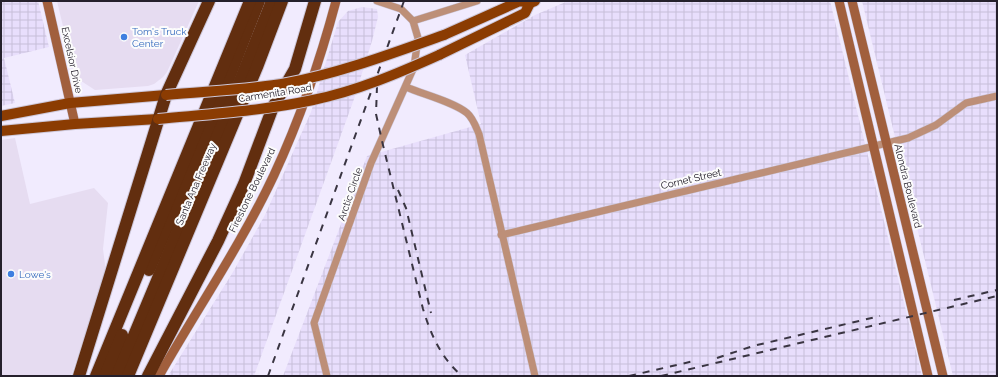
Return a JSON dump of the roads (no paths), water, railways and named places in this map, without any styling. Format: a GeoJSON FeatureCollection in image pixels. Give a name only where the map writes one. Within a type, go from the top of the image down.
{"type":"FeatureCollection","features":[{"type":"Feature","properties":{"kind":"highway","name":"Santa Ana Freeway"},"geometry":{"type":"LineString","coordinates":[[96,376],[250,1]]}},
{"type":"Feature","properties":{"kind":"highway"},"geometry":{"type":"LineString","coordinates":[[105,376],[210,126],[259,1]]}},
{"type":"Feature","properties":{"kind":"highway"},"geometry":{"type":"LineString","coordinates":[[117,376],[223,123],[272,1]]}},
{"type":"Feature","properties":{"kind":"highway","name":"Santa Ana Freeway"},"geometry":{"type":"LineString","coordinates":[[128,376],[257,67],[282,1]]}},
{"type":"Feature","properties":{"kind":"highway"},"geometry":{"type":"LineString","coordinates":[[148,376],[218,241],[244,184],[274,107],[295,69],[315,1]]}},
{"type":"Feature","properties":{"kind":"highway"},"geometry":{"type":"LineString","coordinates":[[79,376],[166,95],[208,4]]}},
{"type":"Feature","properties":{"kind":"main road","name":"Excelsior Drive"},"geometry":{"type":"LineString","coordinates":[[47,1],[75,124]]}},
{"type":"Feature","properties":{"kind":"main road","name":"Firestone Boulevard"},"geometry":{"type":"LineString","coordinates":[[159,376],[228,261],[274,176],[314,77],[336,1]]}},
{"type":"Feature","properties":{"kind":"main road","name":"Carmenita Road"},"geometry":{"type":"LineString","coordinates":[[1,116],[70,103],[239,89],[287,83],[360,64],[444,35],[520,1],[533,2]]}},
{"type":"Feature","properties":{"kind":"main road"},"geometry":{"type":"LineString","coordinates":[[839,1],[928,376]]}},
{"type":"Feature","properties":{"kind":"main road","name":"Alondra Boulevard"},"geometry":{"type":"LineString","coordinates":[[852,1],[943,376]]}},
{"type":"Feature","properties":{"kind":"main road","name":"Carmenita Road"},"geometry":{"type":"LineString","coordinates":[[1,131],[75,124],[158,120],[274,107],[314,100],[356,88],[399,73],[439,55],[525,12],[533,2]]}},
{"type":"Feature","properties":{"kind":"street"},"geometry":{"type":"LineString","coordinates":[[377,1],[401,10],[413,21],[477,1]]}},
{"type":"Feature","properties":{"kind":"street","name":"Arctic Circle"},"geometry":{"type":"LineString","coordinates":[[327,376],[314,323],[372,162],[414,67],[418,38],[413,21]]}},
{"type":"Feature","properties":{"kind":"street"},"geometry":{"type":"LineString","coordinates":[[406,88],[456,107],[467,113],[479,134],[501,235],[535,376]]}},
{"type":"Feature","properties":{"kind":"street","name":"Cornet Street"},"geometry":{"type":"LineString","coordinates":[[501,235],[886,143],[920,133],[936,125],[966,103],[997,96]]}},
{"type":"Feature","properties":{"kind":"railway"},"geometry":{"type":"LineString","coordinates":[[268,376],[404,1]]}},
{"type":"Feature","properties":{"kind":"railway"},"geometry":{"type":"LineString","coordinates":[[377,86],[376,114],[423,309],[433,337],[438,346],[448,362],[462,376]]}},
{"type":"Feature","properties":{"kind":"railway"},"geometry":{"type":"LineString","coordinates":[[398,190],[406,208],[431,313]]}},
{"type":"Feature","properties":{"kind":"railway"},"geometry":{"type":"LineString","coordinates":[[954,300],[997,290]]}},
{"type":"Feature","properties":{"kind":"railway"},"geometry":{"type":"LineString","coordinates":[[661,376],[997,296]]}},
{"type":"Feature","properties":{"kind":"railway"},"geometry":{"type":"LineString","coordinates":[[717,358],[753,346],[880,316]]}},
{"type":"Feature","properties":{"kind":"railway"},"geometry":{"type":"LineString","coordinates":[[629,376],[694,361]]}},
{"type":"Feature","properties":{"kind":"place","name":"Tom's Truck Center"},"geometry":{"type":"Point","coordinates":[124,37]}},
{"type":"Feature","properties":{"kind":"place","name":"Lowe's"},"geometry":{"type":"Point","coordinates":[11,274]}}]}
